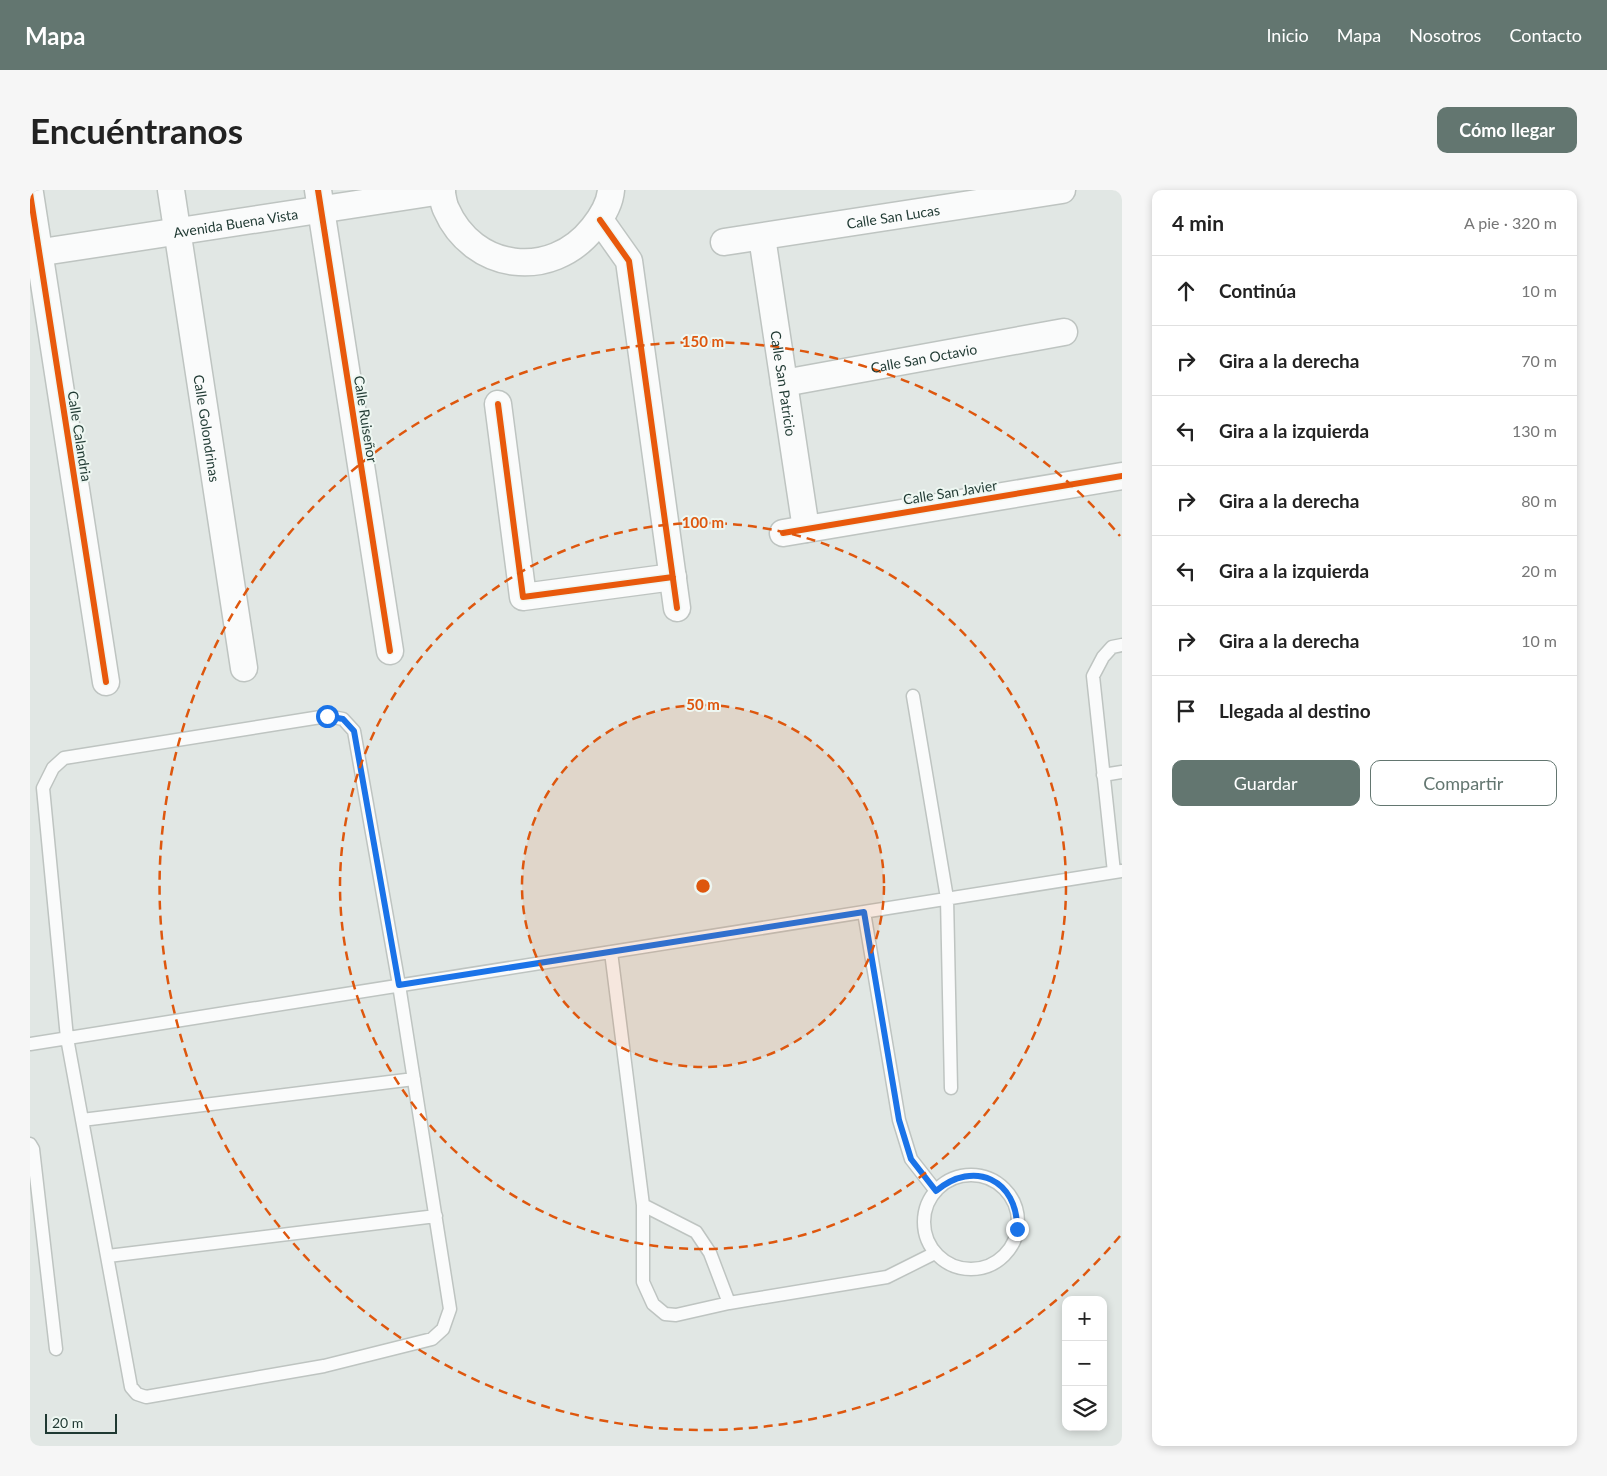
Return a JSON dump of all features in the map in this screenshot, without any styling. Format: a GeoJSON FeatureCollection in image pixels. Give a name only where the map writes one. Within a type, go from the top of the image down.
{"type":"FeatureCollection","features":[{"type":"Feature","properties":{"kind":"street","name":"Calle Golondrinas"},"geometry":{"type":"LineString","coordinates":[[171,190],[244,668]]}},
{"type":"Feature","properties":{"kind":"street"},"geometry":{"type":"LineString","coordinates":[[441,191],[445,208],[459,232],[479,250],[505,261],[532,263],[559,256],[583,241],[600,220],[611,190]]}},
{"type":"Feature","properties":{"kind":"street","name":"Calle San Lucas"},"geometry":{"type":"LineString","coordinates":[[724,242],[1062,190]]}},
{"type":"Feature","properties":{"kind":"street","name":"Avenida Buena Vista"},"geometry":{"type":"LineString","coordinates":[[35,254],[178,232],[320,200],[441,191]]}},
{"type":"Feature","properties":{"kind":"street","name":"Calle Calandria"},"geometry":{"type":"LineString","coordinates":[[30,193],[35,254],[106,682]]}},
{"type":"Feature","properties":{"kind":"street","name":"Calle Ruiseñor"},"geometry":{"type":"LineString","coordinates":[[320,200],[390,651]]}},
{"type":"Feature","properties":{"kind":"street"},"geometry":{"type":"LineString","coordinates":[[600,220],[629,261],[677,608]]}},
{"type":"Feature","properties":{"kind":"street","name":"Calle San Patricio"},"geometry":{"type":"LineString","coordinates":[[762,237],[784,383],[794,531]]}},
{"type":"Feature","properties":{"kind":"street","name":"Calle San Octavio"},"geometry":{"type":"LineString","coordinates":[[784,383],[1064,332]]}},
{"type":"Feature","properties":{"kind":"street"},"geometry":{"type":"LineString","coordinates":[[498,404],[523,597],[673,576]]}},
{"type":"Feature","properties":{"kind":"street","name":"Calle San Javier"},"geometry":{"type":"LineString","coordinates":[[794,531],[1122,476]]}},
{"type":"Feature","properties":{"kind":"lane"},"geometry":{"type":"LineString","coordinates":[[30,1044],[1118,871],[1103,775],[1093,676],[1103,657],[1112,647],[1122,645]]}},
{"type":"Feature","properties":{"kind":"lane"},"geometry":{"type":"LineString","coordinates":[[913,696],[947,898],[951,1088]]}},
{"type":"Feature","properties":{"kind":"lane"},"geometry":{"type":"LineString","coordinates":[[327,716],[343,719],[354,731],[399,985],[450,1309],[443,1329],[432,1339],[324,1366],[146,1397],[137,1394],[131,1387],[67,1038],[43,788],[53,768],[64,758],[327,716]]}},
{"type":"Feature","properties":{"kind":"lane"},"geometry":{"type":"LineString","coordinates":[[1103,775],[1122,772]]}},
{"type":"Feature","properties":{"kind":"lane"},"geometry":{"type":"LineString","coordinates":[[864,912],[899,1120],[911,1159],[936,1191]]}},
{"type":"Feature","properties":{"kind":"lane"},"geometry":{"type":"LineString","coordinates":[[611,952],[643,1205],[643,1282],[653,1304],[665,1314],[676,1315],[729,1303],[887,1277],[935,1253]]}},
{"type":"Feature","properties":{"kind":"lane"},"geometry":{"type":"LineString","coordinates":[[82,1120],[414,1079]]}},
{"type":"Feature","properties":{"kind":"lane"},"geometry":{"type":"LineString","coordinates":[[30,1144],[33,1149],[56,1349]]}},
{"type":"Feature","properties":{"kind":"lane"},"geometry":{"type":"LineString","coordinates":[[972,1175],[985,1177],[1007,1192],[1014,1203],[1018,1216],[1013,1242],[1006,1253],[996,1262],[983,1268],[970,1269],[957,1267],[935,1253],[928,1241],[925,1215],[929,1202],[936,1191],[946,1182],[972,1175]]}},
{"type":"Feature","properties":{"kind":"lane"},"geometry":{"type":"LineString","coordinates":[[643,1205],[696,1232],[710,1253],[729,1303]]}},
{"type":"Feature","properties":{"kind":"lane"},"geometry":{"type":"LineString","coordinates":[[108,1256],[436,1216]]}},
{"type":"Feature","properties":{"kind":"cycle path"},"geometry":{"type":"LineString","coordinates":[[318,190],[390,651]]}},
{"type":"Feature","properties":{"kind":"cycle path"},"geometry":{"type":"LineString","coordinates":[[30,193],[106,682]]}},
{"type":"Feature","properties":{"kind":"cycle path"},"geometry":{"type":"LineString","coordinates":[[600,220],[629,261],[677,608]]}},
{"type":"Feature","properties":{"kind":"cycle path"},"geometry":{"type":"LineString","coordinates":[[498,404],[523,597],[673,577]]}},
{"type":"Feature","properties":{"kind":"cycle path"},"geometry":{"type":"LineString","coordinates":[[783,533],[1122,476]]}},
{"type":"Feature","properties":{"kind":"route"},"geometry":{"type":"LineString","coordinates":[[327,716],[343,719],[354,731],[399,985],[864,912],[899,1120],[911,1159],[936,1191],[946,1182],[972,1175],[985,1177],[997,1183],[1007,1192],[1014,1203],[1018,1216],[1017,1229]]}}]}
